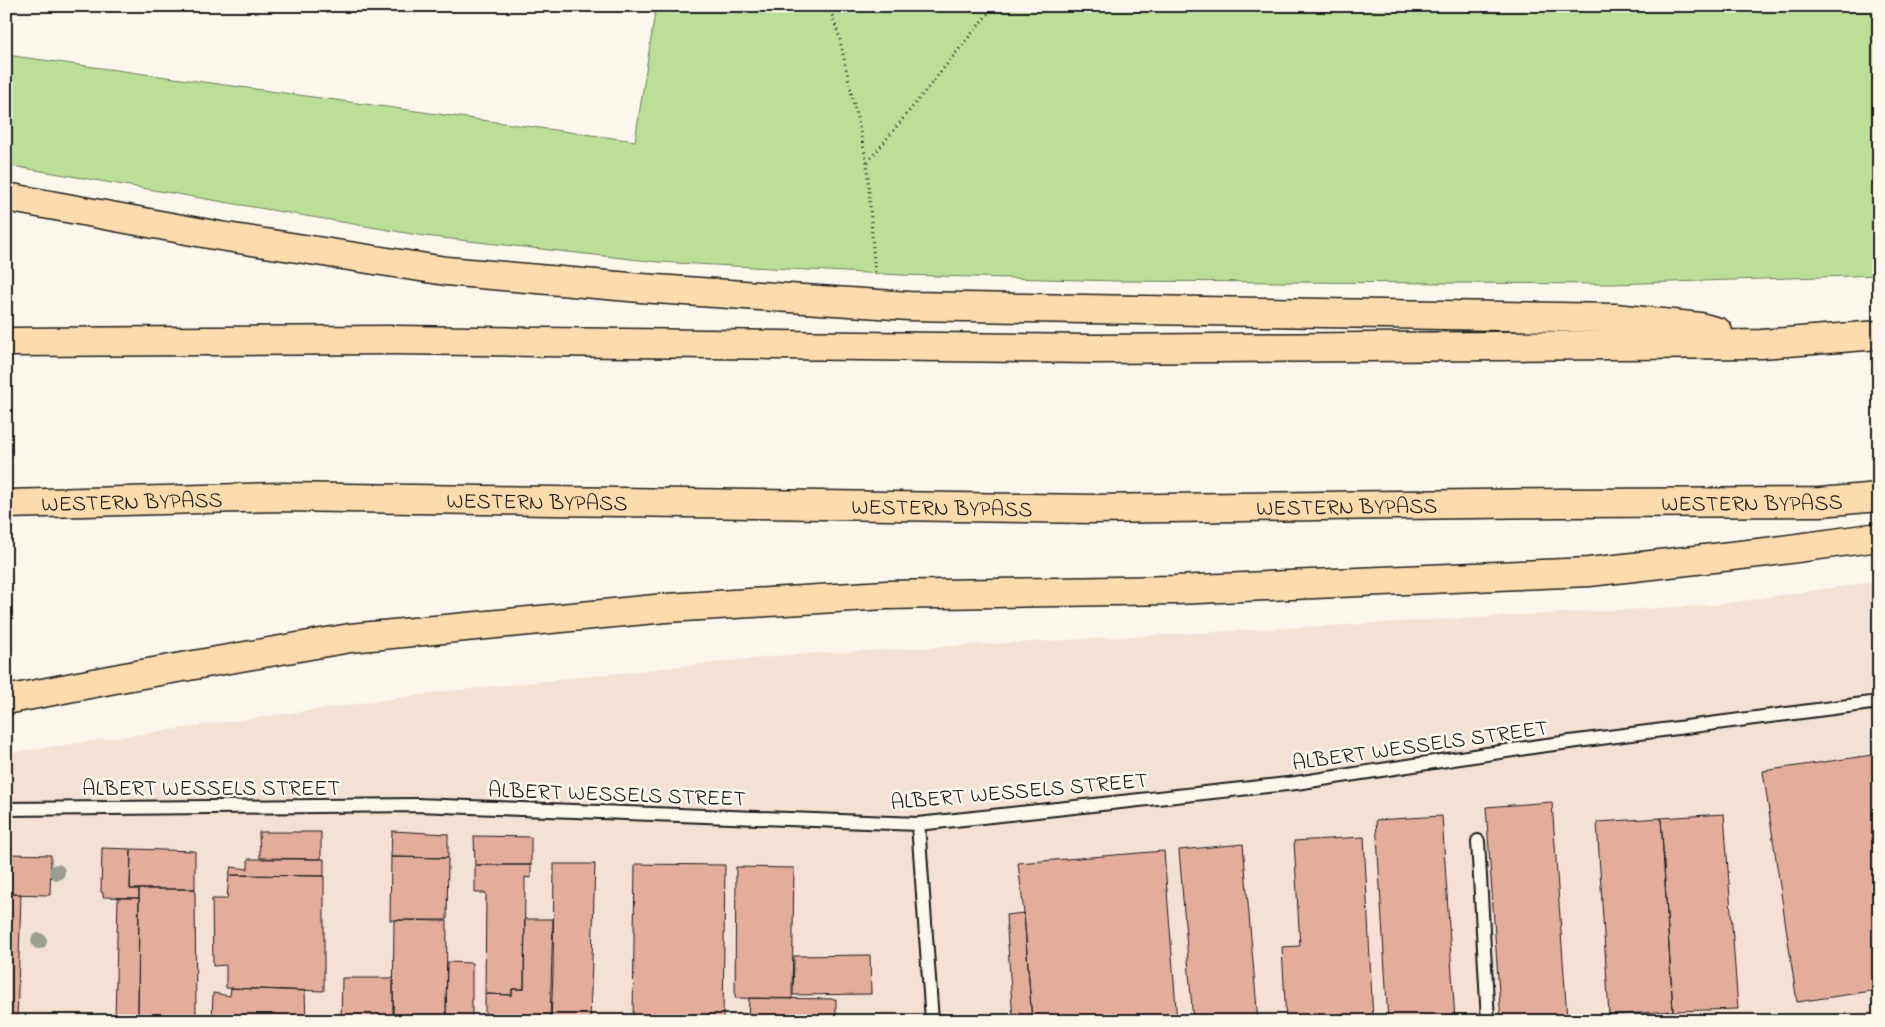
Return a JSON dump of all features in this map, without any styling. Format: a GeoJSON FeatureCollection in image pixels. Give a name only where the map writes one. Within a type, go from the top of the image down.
{"type":"FeatureCollection","features":[{"type":"Feature","properties":{"kind":"highway"},"geometry":{"type":"LineString","coordinates":[[6,197],[220,236],[446,271],[641,288],[909,306],[1615,318],[1700,327],[1761,344]]}},
{"type":"Feature","properties":{"kind":"highway"},"geometry":{"type":"LineString","coordinates":[[6,342],[394,340],[1094,349],[1761,344],[1879,335]]}},
{"type":"Feature","properties":{"kind":"highway","name":"WESTERN BYPASS"},"geometry":{"type":"LineString","coordinates":[[6,504],[280,497],[1094,509],[1560,503],[1820,502],[1879,497]]}},
{"type":"Feature","properties":{"kind":"highway"},"geometry":{"type":"LineString","coordinates":[[6,700],[125,677],[350,638],[666,608],[886,595],[1175,590],[1589,572],[1879,537]]}},
{"type":"Feature","properties":{"kind":"lane","name":"ALBERT WESSELS STREET"},"geometry":{"type":"LineString","coordinates":[[6,809],[418,805],[918,824],[1296,783],[1539,746],[1879,702]]}},
{"type":"Feature","properties":{"kind":"lane"},"geometry":{"type":"LineString","coordinates":[[918,824],[932,1021]]}},
{"type":"Feature","properties":{"kind":"lane"},"geometry":{"type":"LineString","coordinates":[[1478,841],[1488,1021]]}},
{"type":"Feature","properties":{"kind":"path"},"geometry":{"type":"LineString","coordinates":[[829,6],[839,36],[867,163],[877,304]]}},
{"type":"Feature","properties":{"kind":"path"},"geometry":{"type":"LineString","coordinates":[[867,163],[994,6]]}},
{"type":"Feature","properties":{"kind":"shaded area"},"geometry":{"type":"Polygon","coordinates":[[[1879,581],[1879,1021],[6,1021],[6,753],[441,692],[786,655],[1714,605],[1879,581]]]}},
{"type":"Feature","properties":{"kind":"green space"},"geometry":{"type":"Polygon","coordinates":[[[656,6],[1879,6],[1879,275],[1613,284],[1116,281],[902,275],[658,262],[424,236],[6,165],[6,55],[635,141],[656,6]]]}},
{"type":"Feature","properties":{"kind":"building"},"geometry":{"type":"Polygon","coordinates":[[[1879,754],[1879,990],[1797,1002],[1763,771],[1879,754]]]}},
{"type":"Feature","properties":{"kind":"building"},"geometry":{"type":"Polygon","coordinates":[[[1552,802],[1567,1018],[1501,1021],[1486,807],[1552,802]]]}},
{"type":"Feature","properties":{"kind":"building"},"geometry":{"type":"Polygon","coordinates":[[[1724,814],[1738,1009],[1673,1011],[1661,818],[1724,814]]]}},
{"type":"Feature","properties":{"kind":"building"},"geometry":{"type":"Polygon","coordinates":[[[1442,816],[1455,1021],[1388,1021],[1376,820],[1442,816]]]}},
{"type":"Feature","properties":{"kind":"building"},"geometry":{"type":"Polygon","coordinates":[[[1661,818],[1673,1011],[1609,1015],[1597,822],[1661,818]]]}},
{"type":"Feature","properties":{"kind":"building"},"geometry":{"type":"Polygon","coordinates":[[[392,831],[448,834],[448,858],[391,857],[392,831]]]}},
{"type":"Feature","properties":{"kind":"building"},"geometry":{"type":"Polygon","coordinates":[[[259,832],[321,832],[321,859],[260,858],[259,832]]]}},
{"type":"Feature","properties":{"kind":"building"},"geometry":{"type":"Polygon","coordinates":[[[474,836],[531,837],[531,865],[475,865],[474,836]]]}},
{"type":"Feature","properties":{"kind":"building"},"geometry":{"type":"Polygon","coordinates":[[[1364,837],[1373,1021],[1286,1021],[1282,947],[1300,946],[1294,841],[1364,837]]]}},
{"type":"Feature","properties":{"kind":"building"},"geometry":{"type":"Polygon","coordinates":[[[1243,844],[1258,1021],[1193,1021],[1179,850],[1243,844]]]}},
{"type":"Feature","properties":{"kind":"building"},"geometry":{"type":"Polygon","coordinates":[[[102,848],[131,849],[130,889],[139,889],[139,898],[103,897],[101,892],[102,848]]]}},
{"type":"Feature","properties":{"kind":"building"},"geometry":{"type":"Polygon","coordinates":[[[131,849],[195,851],[195,889],[130,889],[131,849]]]}},
{"type":"Feature","properties":{"kind":"building"},"geometry":{"type":"Polygon","coordinates":[[[1164,851],[1177,1021],[1032,1021],[1024,913],[1018,863],[1164,851]]]}},
{"type":"Feature","properties":{"kind":"building"},"geometry":{"type":"Polygon","coordinates":[[[6,854],[51,855],[50,895],[6,894],[6,854]]]}},
{"type":"Feature","properties":{"kind":"building"},"geometry":{"type":"Polygon","coordinates":[[[391,857],[448,858],[447,920],[390,920],[391,857]]]}},
{"type":"Feature","properties":{"kind":"building"},"geometry":{"type":"Polygon","coordinates":[[[248,859],[324,859],[324,876],[229,875],[231,867],[248,869],[248,859]]]}},
{"type":"Feature","properties":{"kind":"building"},"geometry":{"type":"Polygon","coordinates":[[[554,864],[595,864],[590,1021],[551,1021],[554,864]]]}},
{"type":"Feature","properties":{"kind":"building"},"geometry":{"type":"Polygon","coordinates":[[[635,864],[725,865],[723,1021],[603,1021],[633,1020],[635,864]]]}},
{"type":"Feature","properties":{"kind":"building"},"geometry":{"type":"Polygon","coordinates":[[[475,865],[531,865],[531,878],[525,877],[524,989],[512,989],[512,995],[485,994],[486,893],[475,893],[475,865]]]}},
{"type":"Feature","properties":{"kind":"building"},"geometry":{"type":"Polygon","coordinates":[[[736,867],[794,868],[792,999],[735,998],[736,867]]]}},
{"type":"Feature","properties":{"kind":"building"},"geometry":{"type":"Polygon","coordinates":[[[229,875],[324,876],[324,991],[226,988],[226,965],[213,966],[212,899],[227,899],[229,875]]]}},
{"type":"Feature","properties":{"kind":"building"},"geometry":{"type":"Polygon","coordinates":[[[139,889],[195,889],[196,1021],[138,1021],[139,889]]]}},
{"type":"Feature","properties":{"kind":"building"},"geometry":{"type":"Polygon","coordinates":[[[6,894],[21,894],[17,1021],[6,1021],[6,894]]]}},
{"type":"Feature","properties":{"kind":"building"},"geometry":{"type":"Polygon","coordinates":[[[118,898],[139,898],[138,1021],[115,1021],[118,898]]]}},
{"type":"Feature","properties":{"kind":"building"},"geometry":{"type":"Polygon","coordinates":[[[1024,913],[1032,1021],[1013,1021],[1006,915],[1024,913]]]}},
{"type":"Feature","properties":{"kind":"building"},"geometry":{"type":"Polygon","coordinates":[[[525,919],[553,919],[550,1021],[485,1021],[485,994],[512,995],[512,989],[524,989],[525,919]]]}},
{"type":"Feature","properties":{"kind":"building"},"geometry":{"type":"Polygon","coordinates":[[[394,920],[447,921],[446,1021],[393,1021],[394,920]]]}},
{"type":"Feature","properties":{"kind":"building"},"geometry":{"type":"Polygon","coordinates":[[[870,955],[871,994],[793,995],[794,956],[870,955]]]}},
{"type":"Feature","properties":{"kind":"building"},"geometry":{"type":"Polygon","coordinates":[[[447,962],[472,963],[472,1021],[446,1021],[447,962]]]}},
{"type":"Feature","properties":{"kind":"building"},"geometry":{"type":"Polygon","coordinates":[[[342,978],[393,978],[393,1021],[341,1021],[342,978]]]}},
{"type":"Feature","properties":{"kind":"building"},"geometry":{"type":"Polygon","coordinates":[[[231,988],[305,991],[306,1021],[212,1021],[213,993],[230,996],[231,988]]]}},
{"type":"Feature","properties":{"kind":"building"},"geometry":{"type":"Polygon","coordinates":[[[749,998],[836,999],[836,1021],[748,1021],[749,998]]]}}]}
